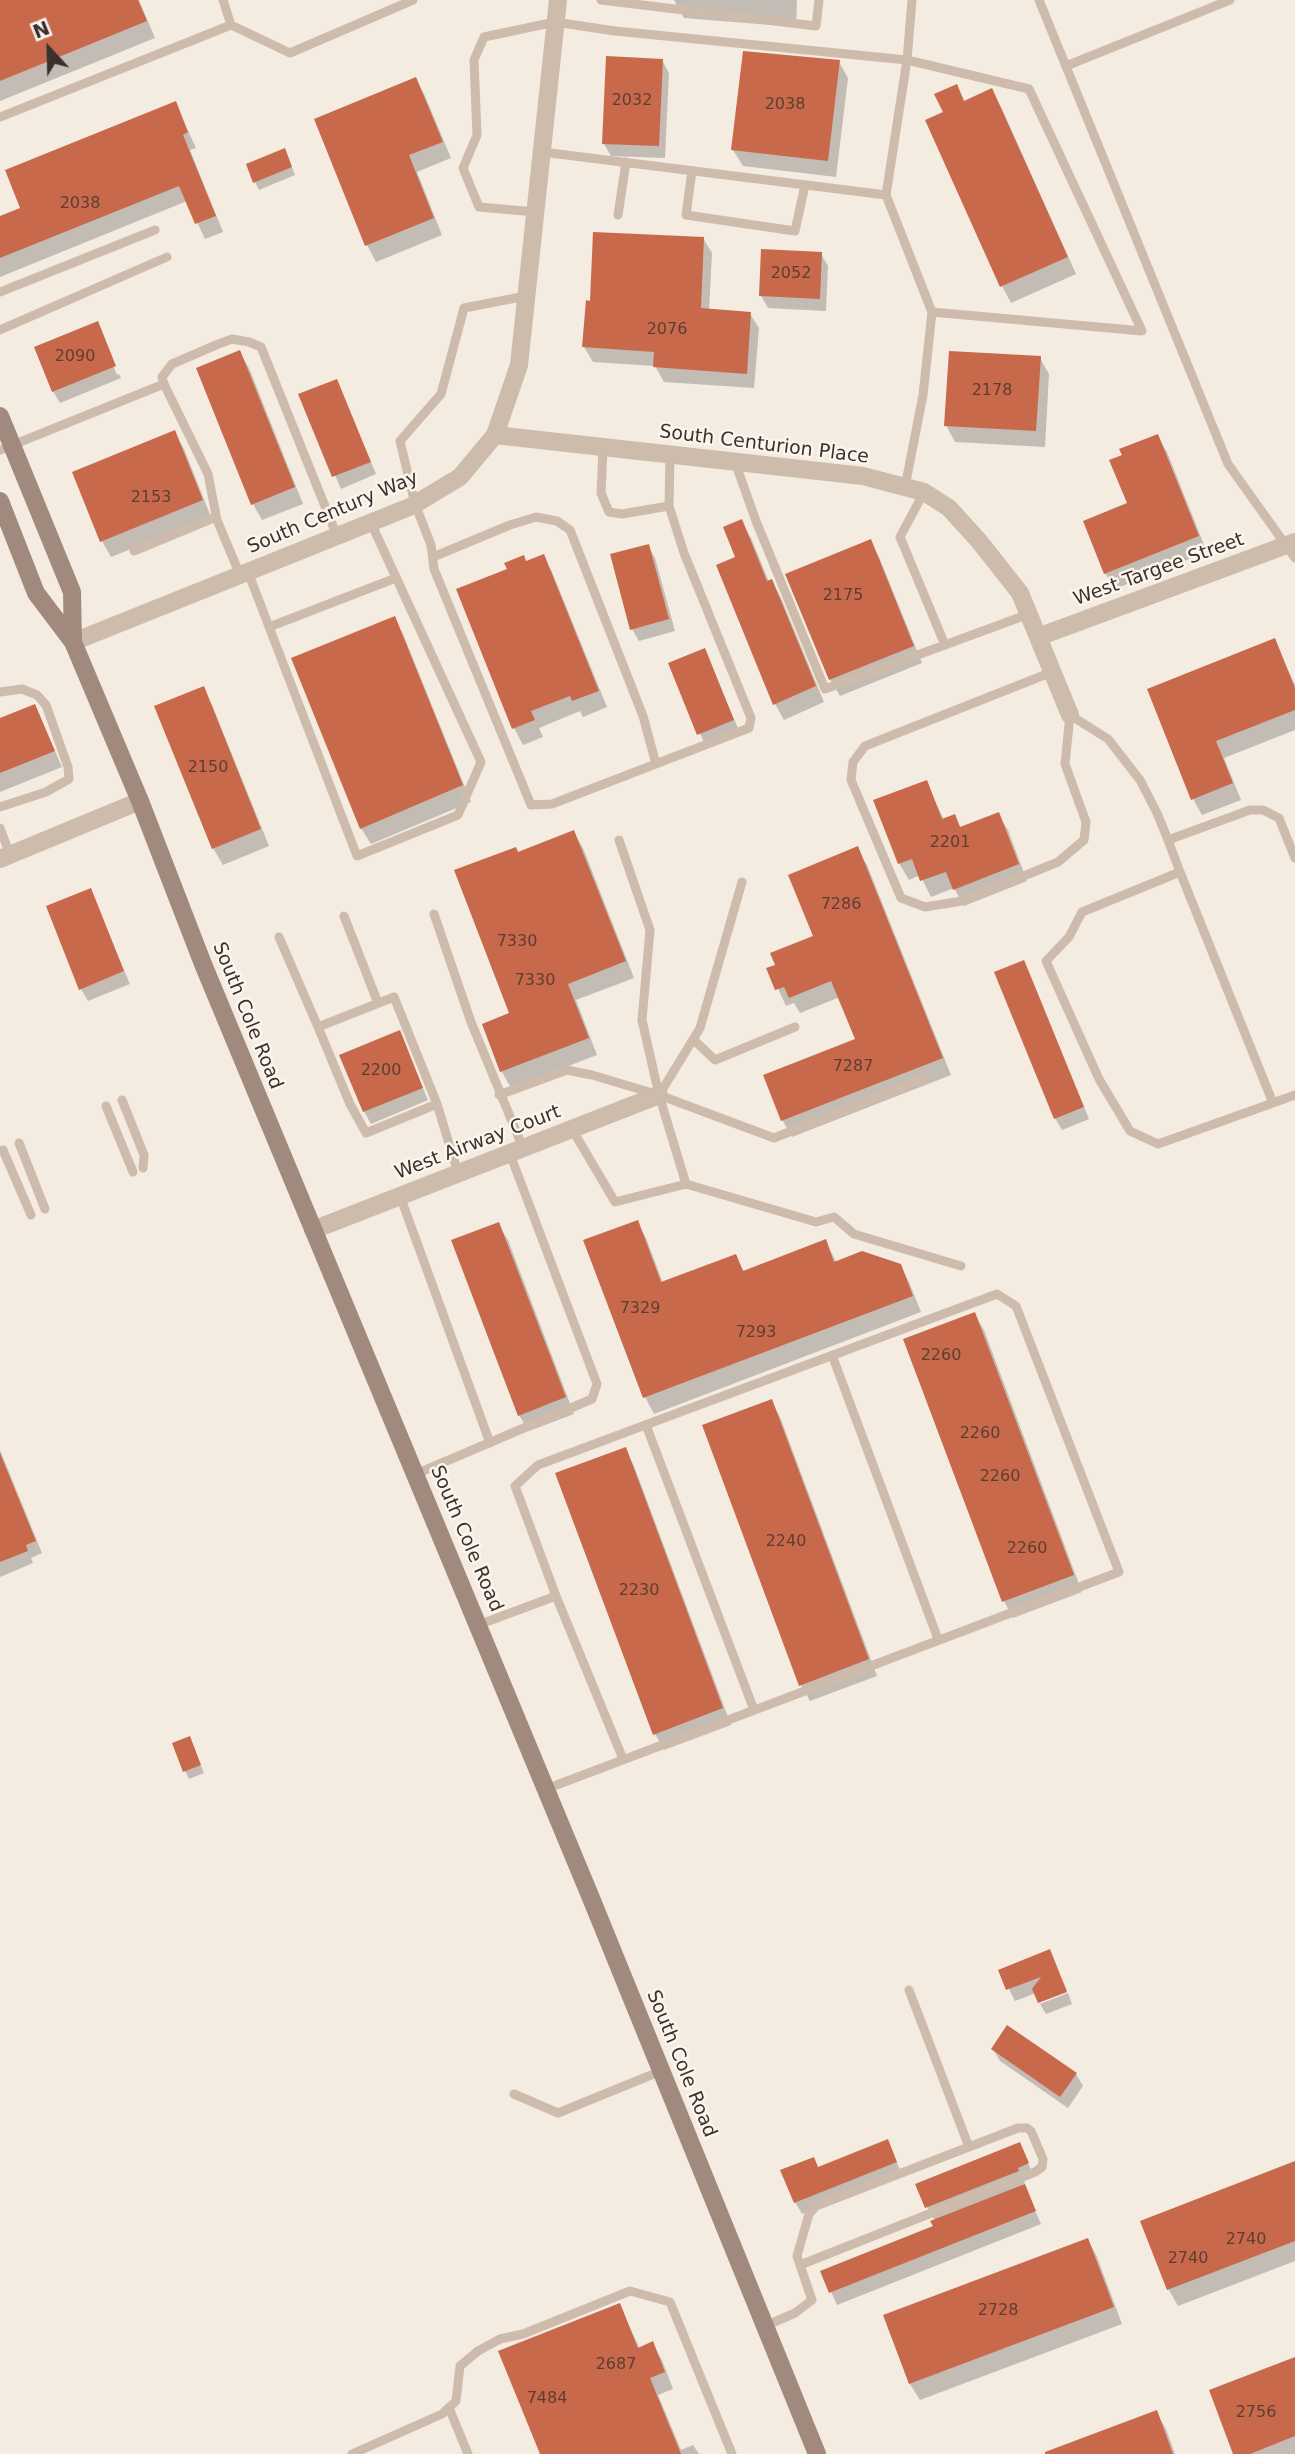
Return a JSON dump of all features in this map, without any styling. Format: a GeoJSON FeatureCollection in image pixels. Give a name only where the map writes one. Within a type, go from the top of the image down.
{"type":"FeatureCollection","features":[{"type":"Feature","properties":{"kind":"main road","name":"South Cole Road"},"geometry":{"type":"LineString","coordinates":[[0,416],[6,447],[72,592],[73,642]]}},
{"type":"Feature","properties":{"kind":"main road","name":"South Cole Road"},"geometry":{"type":"LineString","coordinates":[[0,501],[36,593],[73,642],[140,801],[203,964],[546,1789],[817,2454]]}},
{"type":"Feature","properties":{"kind":"street","name":"South Century Way"},"geometry":{"type":"LineString","coordinates":[[73,642],[415,504],[460,477],[495,435],[519,365],[558,0]]}},
{"type":"Feature","properties":{"kind":"street","name":"South Centurion Place"},"geometry":{"type":"LineString","coordinates":[[495,435],[863,475],[924,492],[949,508],[1020,593],[1070,715]]}},
{"type":"Feature","properties":{"kind":"street","name":"West Targee Street"},"geometry":{"type":"LineString","coordinates":[[1038,638],[1292,548]]}},
{"type":"Feature","properties":{"kind":"street"},"geometry":{"type":"LineString","coordinates":[[5,857],[140,801]]}},
{"type":"Feature","properties":{"kind":"street","name":"West Airway Court"},"geometry":{"type":"LineString","coordinates":[[313,1230],[659,1095]]}},
{"type":"Feature","properties":{"kind":"lane"},"geometry":{"type":"LineString","coordinates":[[223,0],[231,25],[290,53],[413,0]]}},
{"type":"Feature","properties":{"kind":"lane"},"geometry":{"type":"LineString","coordinates":[[601,0],[816,26],[819,0]]}},
{"type":"Feature","properties":{"kind":"lane"},"geometry":{"type":"LineString","coordinates":[[905,487],[923,396],[932,312],[886,195],[907,60],[912,0]]}},
{"type":"Feature","properties":{"kind":"lane"},"geometry":{"type":"LineString","coordinates":[[1039,0],[1228,464],[1292,548]]}},
{"type":"Feature","properties":{"kind":"lane"},"geometry":{"type":"LineString","coordinates":[[1066,66],[1230,0]]}},
{"type":"Feature","properties":{"kind":"lane"},"geometry":{"type":"LineString","coordinates":[[535,212],[479,207],[463,167],[477,135],[474,60],[484,37],[555,22],[615,31],[907,60],[1029,89],[1142,331],[932,312]]}},
{"type":"Feature","properties":{"kind":"lane"},"geometry":{"type":"LineString","coordinates":[[0,117],[231,25]]}},
{"type":"Feature","properties":{"kind":"lane"},"geometry":{"type":"LineString","coordinates":[[541,152],[886,195]]}},
{"type":"Feature","properties":{"kind":"lane"},"geometry":{"type":"LineString","coordinates":[[618,215],[626,162]]}},
{"type":"Feature","properties":{"kind":"lane"},"geometry":{"type":"LineString","coordinates":[[692,171],[686,215],[795,231],[804,185]]}},
{"type":"Feature","properties":{"kind":"lane"},"geometry":{"type":"LineString","coordinates":[[0,292],[155,230]]}},
{"type":"Feature","properties":{"kind":"lane"},"geometry":{"type":"LineString","coordinates":[[0,330],[167,257]]}},
{"type":"Feature","properties":{"kind":"lane"},"geometry":{"type":"LineString","coordinates":[[526,296],[464,308],[441,394],[400,441],[415,504],[431,545],[434,569],[531,805],[552,804],[749,729],[751,718],[684,553],[668,506],[670,455]]}},
{"type":"Feature","properties":{"kind":"lane"},"geometry":{"type":"LineString","coordinates":[[337,536],[261,347],[232,339],[172,364],[162,377],[164,384],[208,474],[216,517],[269,628],[357,856],[458,815],[481,762],[371,523]]}},
{"type":"Feature","properties":{"kind":"lane"},"geometry":{"type":"LineString","coordinates":[[6,447],[164,384]]}},
{"type":"Feature","properties":{"kind":"lane"},"geometry":{"type":"LineString","coordinates":[[603,448],[601,493],[609,512],[622,513],[668,506]]}},
{"type":"Feature","properties":{"kind":"lane"},"geometry":{"type":"LineString","coordinates":[[735,462],[756,522],[825,689],[1029,614]]}},
{"type":"Feature","properties":{"kind":"lane"},"geometry":{"type":"LineString","coordinates":[[924,492],[900,537],[945,645]]}},
{"type":"Feature","properties":{"kind":"lane"},"geometry":{"type":"LineString","coordinates":[[134,551],[216,517]]}},
{"type":"Feature","properties":{"kind":"lane"},"geometry":{"type":"LineString","coordinates":[[433,557],[536,517],[557,521],[570,530],[643,716],[656,764]]}},
{"type":"Feature","properties":{"kind":"lane"},"geometry":{"type":"LineString","coordinates":[[269,628],[396,578]]}},
{"type":"Feature","properties":{"kind":"lane"},"geometry":{"type":"LineString","coordinates":[[1052,672],[865,746],[853,762],[850,780],[901,898],[925,907],[962,901],[1058,862],[1084,840],[1086,822],[1065,764],[1070,715],[1108,739],[1140,780],[1168,840],[1273,1103]]}},
{"type":"Feature","properties":{"kind":"lane"},"geometry":{"type":"LineString","coordinates":[[0,692],[22,689],[37,695],[46,705],[68,767],[69,779],[46,792],[0,807]]}},
{"type":"Feature","properties":{"kind":"lane"},"geometry":{"type":"LineString","coordinates":[[1168,840],[1250,810],[1262,810],[1279,818],[1295,858]]}},
{"type":"Feature","properties":{"kind":"lane"},"geometry":{"type":"LineString","coordinates":[[0,828],[5,857]]}},
{"type":"Feature","properties":{"kind":"lane"},"geometry":{"type":"LineString","coordinates":[[619,840],[650,930],[642,1020],[659,1095],[686,1184]]}},
{"type":"Feature","properties":{"kind":"lane"},"geometry":{"type":"LineString","coordinates":[[1181,872],[1082,912],[1069,937],[1046,961],[1099,1079],[1130,1131],[1158,1144],[1295,1095]]}},
{"type":"Feature","properties":{"kind":"lane"},"geometry":{"type":"LineString","coordinates":[[659,1095],[700,1028],[742,882]]}},
{"type":"Feature","properties":{"kind":"lane"},"geometry":{"type":"LineString","coordinates":[[416,1474],[592,1399],[597,1384],[499,1095],[434,914]]}},
{"type":"Feature","properties":{"kind":"lane"},"geometry":{"type":"LineString","coordinates":[[344,916],[378,1003]]}},
{"type":"Feature","properties":{"kind":"lane"},"geometry":{"type":"LineString","coordinates":[[279,937],[350,1104],[366,1133],[437,1104]]}},
{"type":"Feature","properties":{"kind":"lane"},"geometry":{"type":"LineString","coordinates":[[318,1027],[394,997],[437,1104],[458,1173]]}},
{"type":"Feature","properties":{"kind":"lane"},"geometry":{"type":"LineString","coordinates":[[693,1039],[715,1060],[795,1027]]}},
{"type":"Feature","properties":{"kind":"lane"},"geometry":{"type":"LineString","coordinates":[[499,1095],[567,1070],[659,1095],[703,1114],[774,1138],[925,1078]]}},
{"type":"Feature","properties":{"kind":"lane"},"geometry":{"type":"LineString","coordinates":[[121,1100],[144,1155],[143,1168]]}},
{"type":"Feature","properties":{"kind":"lane"},"geometry":{"type":"LineString","coordinates":[[106,1106],[133,1172]]}},
{"type":"Feature","properties":{"kind":"lane"},"geometry":{"type":"LineString","coordinates":[[572,1129],[615,1202],[686,1184],[816,1222],[834,1217],[854,1234],[961,1266]]}},
{"type":"Feature","properties":{"kind":"lane"},"geometry":{"type":"LineString","coordinates":[[19,1143],[45,1209]]}},
{"type":"Feature","properties":{"kind":"lane"},"geometry":{"type":"LineString","coordinates":[[3,1150],[31,1215]]}},
{"type":"Feature","properties":{"kind":"lane"},"geometry":{"type":"LineString","coordinates":[[400,1196],[490,1443]]}},
{"type":"Feature","properties":{"kind":"lane"},"geometry":{"type":"LineString","coordinates":[[546,1789],[1119,1572],[1016,1306],[997,1294],[538,1465],[515,1486],[556,1596],[623,1759]]}},
{"type":"Feature","properties":{"kind":"lane"},"geometry":{"type":"LineString","coordinates":[[832,1355],[938,1639]]}},
{"type":"Feature","properties":{"kind":"lane"},"geometry":{"type":"LineString","coordinates":[[646,1425],[754,1710]]}},
{"type":"Feature","properties":{"kind":"lane"},"geometry":{"type":"LineString","coordinates":[[478,1625],[556,1596]]}},
{"type":"Feature","properties":{"kind":"lane"},"geometry":{"type":"LineString","coordinates":[[909,1990],[969,2147]]}},
{"type":"Feature","properties":{"kind":"lane"},"geometry":{"type":"LineString","coordinates":[[514,2094],[558,2113],[661,2071]]}},
{"type":"Feature","properties":{"kind":"lane"},"geometry":{"type":"LineString","coordinates":[[765,2326],[795,2313],[812,2300],[800,2265],[797,2256],[809,2214],[817,2206],[1018,2128],[1031,2131],[1044,2159],[1042,2167],[1035,2172],[800,2265]]}},
{"type":"Feature","properties":{"kind":"lane"},"geometry":{"type":"LineString","coordinates":[[352,2454],[442,2414],[456,2401],[460,2366],[478,2351],[500,2339],[523,2334],[630,2291],[670,2302],[732,2454]]}},
{"type":"Feature","properties":{"kind":"lane"},"geometry":{"type":"LineString","coordinates":[[449,2408],[468,2454]]}},
{"type":"Feature","properties":{"kind":"building"},"geometry":{"type":"Polygon","coordinates":[[[0,0],[138,0],[147,21],[0,81],[0,0]]]}},
{"type":"Feature","properties":{"kind":"building"},"geometry":{"type":"Polygon","coordinates":[[[743,51],[840,60],[828,161],[731,150],[743,51]]]}},
{"type":"Feature","properties":{"kind":"building"},"geometry":{"type":"Polygon","coordinates":[[[606,56],[663,59],[659,146],[602,144],[606,56]]]}},
{"type":"Feature","properties":{"kind":"building"},"geometry":{"type":"Polygon","coordinates":[[[416,77],[443,142],[409,155],[434,218],[365,246],[314,119],[416,77]]]}},
{"type":"Feature","properties":{"kind":"building"},"geometry":{"type":"Polygon","coordinates":[[[957,84],[964,101],[992,88],[1068,257],[1000,287],[925,120],[943,112],[934,94],[957,84]]]}},
{"type":"Feature","properties":{"kind":"building"},"geometry":{"type":"Polygon","coordinates":[[[176,101],[188,132],[183,135],[216,216],[195,224],[179,186],[0,258],[0,216],[20,208],[5,170],[176,101]]]}},
{"type":"Feature","properties":{"kind":"building"},"geometry":{"type":"Polygon","coordinates":[[[285,148],[292,167],[253,183],[246,164],[285,148]]]}},
{"type":"Feature","properties":{"kind":"building"},"geometry":{"type":"Polygon","coordinates":[[[593,232],[704,237],[701,308],[751,312],[747,374],[653,367],[654,352],[582,347],[586,300],[590,301],[593,232]]]}},
{"type":"Feature","properties":{"kind":"building"},"geometry":{"type":"Polygon","coordinates":[[[761,249],[822,252],[820,299],[759,296],[761,249]]]}},
{"type":"Feature","properties":{"kind":"building"},"geometry":{"type":"Polygon","coordinates":[[[98,321],[116,366],[52,392],[34,347],[98,321]]]}},
{"type":"Feature","properties":{"kind":"building"},"geometry":{"type":"Polygon","coordinates":[[[240,350],[295,487],[251,505],[196,368],[240,350]]]}},
{"type":"Feature","properties":{"kind":"building"},"geometry":{"type":"Polygon","coordinates":[[[949,351],[1041,356],[1036,431],[944,426],[949,351]]]}},
{"type":"Feature","properties":{"kind":"building"},"geometry":{"type":"Polygon","coordinates":[[[337,379],[371,462],[332,477],[298,394],[337,379]]]}},
{"type":"Feature","properties":{"kind":"building"},"geometry":{"type":"Polygon","coordinates":[[[175,430],[203,500],[100,542],[72,472],[175,430]]]}},
{"type":"Feature","properties":{"kind":"building"},"geometry":{"type":"Polygon","coordinates":[[[1158,434],[1199,536],[1104,574],[1083,521],[1127,503],[1109,460],[1122,455],[1119,449],[1158,434]]]}},
{"type":"Feature","properties":{"kind":"building"},"geometry":{"type":"Polygon","coordinates":[[[742,519],[767,581],[772,579],[816,686],[773,705],[716,565],[735,557],[723,527],[742,519]]]}},
{"type":"Feature","properties":{"kind":"building"},"geometry":{"type":"Polygon","coordinates":[[[871,539],[914,646],[829,680],[785,574],[871,539]]]}},
{"type":"Feature","properties":{"kind":"building"},"geometry":{"type":"Polygon","coordinates":[[[649,544],[669,619],[630,630],[610,554],[649,544]]]}},
{"type":"Feature","properties":{"kind":"building"},"geometry":{"type":"Polygon","coordinates":[[[544,554],[599,691],[572,701],[570,696],[531,711],[535,720],[512,729],[456,589],[507,569],[504,563],[524,555],[526,561],[544,554]]]}},
{"type":"Feature","properties":{"kind":"building"},"geometry":{"type":"Polygon","coordinates":[[[395,616],[463,785],[360,829],[291,658],[395,616]]]}},
{"type":"Feature","properties":{"kind":"building"},"geometry":{"type":"Polygon","coordinates":[[[1275,638],[1295,688],[1295,710],[1216,741],[1233,783],[1191,800],[1147,689],[1275,638]]]}},
{"type":"Feature","properties":{"kind":"building"},"geometry":{"type":"Polygon","coordinates":[[[705,648],[734,720],[697,735],[668,663],[705,648]]]}},
{"type":"Feature","properties":{"kind":"building"},"geometry":{"type":"Polygon","coordinates":[[[204,686],[261,829],[212,849],[154,706],[204,686]]]}},
{"type":"Feature","properties":{"kind":"building"},"geometry":{"type":"Polygon","coordinates":[[[35,704],[55,751],[0,773],[0,718],[35,704]]]}},
{"type":"Feature","properties":{"kind":"building"},"geometry":{"type":"Polygon","coordinates":[[[927,780],[942,819],[955,814],[960,827],[999,812],[1019,864],[953,890],[946,872],[920,881],[912,859],[898,864],[873,800],[927,780]]]}},
{"type":"Feature","properties":{"kind":"building"},"geometry":{"type":"Polygon","coordinates":[[[574,830],[626,961],[568,984],[589,1038],[500,1072],[482,1024],[509,1013],[454,870],[516,847],[518,852],[574,830]]]}},
{"type":"Feature","properties":{"kind":"building"},"geometry":{"type":"Polygon","coordinates":[[[858,846],[943,1058],[781,1121],[763,1075],[855,1039],[831,981],[789,998],[784,987],[775,990],[766,968],[775,965],[770,953],[813,936],[788,875],[858,846]]]}},
{"type":"Feature","properties":{"kind":"building"},"geometry":{"type":"Polygon","coordinates":[[[91,888],[124,971],[79,990],[46,906],[91,888]]]}},
{"type":"Feature","properties":{"kind":"building"},"geometry":{"type":"Polygon","coordinates":[[[1024,960],[1084,1107],[1054,1119],[994,972],[1024,960]]]}},
{"type":"Feature","properties":{"kind":"building"},"geometry":{"type":"Polygon","coordinates":[[[400,1030],[423,1088],[363,1112],[339,1055],[400,1030]]]}},
{"type":"Feature","properties":{"kind":"building"},"geometry":{"type":"Polygon","coordinates":[[[638,1220],[661,1282],[736,1254],[743,1271],[826,1239],[834,1262],[862,1251],[901,1264],[913,1296],[643,1398],[583,1240],[638,1220]]]}},
{"type":"Feature","properties":{"kind":"building"},"geometry":{"type":"Polygon","coordinates":[[[499,1222],[566,1397],[518,1416],[451,1240],[499,1222]]]}},
{"type":"Feature","properties":{"kind":"building"},"geometry":{"type":"Polygon","coordinates":[[[975,1312],[1074,1575],[1002,1602],[903,1339],[975,1312]]]}},
{"type":"Feature","properties":{"kind":"building"},"geometry":{"type":"Polygon","coordinates":[[[772,1399],[869,1659],[799,1686],[702,1425],[772,1399]]]}},
{"type":"Feature","properties":{"kind":"building"},"geometry":{"type":"Polygon","coordinates":[[[626,1447],[723,1708],[653,1735],[555,1473],[626,1447]]]}},
{"type":"Feature","properties":{"kind":"building"},"geometry":{"type":"Polygon","coordinates":[[[0,1453],[36,1541],[26,1545],[28,1551],[0,1562],[0,1453]]]}},
{"type":"Feature","properties":{"kind":"building"},"geometry":{"type":"Polygon","coordinates":[[[190,1736],[201,1765],[183,1772],[172,1743],[190,1736]]]}},
{"type":"Feature","properties":{"kind":"building"},"geometry":{"type":"Polygon","coordinates":[[[1050,1949],[1067,1992],[1038,2003],[1032,1989],[1041,1977],[1006,1990],[998,1970],[1050,1949]]]}},
{"type":"Feature","properties":{"kind":"building"},"geometry":{"type":"Polygon","coordinates":[[[1007,2025],[1077,2073],[1060,2097],[991,2049],[1007,2025]]]}},
{"type":"Feature","properties":{"kind":"building"},"geometry":{"type":"Polygon","coordinates":[[[888,2139],[897,2162],[794,2203],[780,2170],[814,2157],[818,2167],[888,2139]]]}},
{"type":"Feature","properties":{"kind":"building"},"geometry":{"type":"Polygon","coordinates":[[[1020,2142],[1029,2163],[1018,2168],[1019,2171],[925,2208],[915,2184],[1020,2142]]]}},
{"type":"Feature","properties":{"kind":"building"},"geometry":{"type":"Polygon","coordinates":[[[1295,2161],[1295,2241],[1167,2290],[1140,2221],[1295,2161]]]}},
{"type":"Feature","properties":{"kind":"building"},"geometry":{"type":"Polygon","coordinates":[[[1025,2184],[1036,2211],[829,2293],[820,2271],[933,2226],[930,2221],[1025,2184]]]}},
{"type":"Feature","properties":{"kind":"building"},"geometry":{"type":"Polygon","coordinates":[[[1088,2238],[1114,2307],[909,2384],[883,2315],[1088,2238]]]}},
{"type":"Feature","properties":{"kind":"building"},"geometry":{"type":"Polygon","coordinates":[[[620,2303],[638,2348],[653,2341],[665,2372],[650,2378],[681,2454],[540,2454],[498,2351],[620,2303]]]}},
{"type":"Feature","properties":{"kind":"building"},"geometry":{"type":"Polygon","coordinates":[[[1295,2357],[1295,2436],[1250,2454],[1233,2454],[1209,2390],[1295,2357]]]}},
{"type":"Feature","properties":{"kind":"building"},"geometry":{"type":"Polygon","coordinates":[[[1157,2410],[1173,2454],[1045,2454],[1045,2452],[1157,2410]]]}}]}
